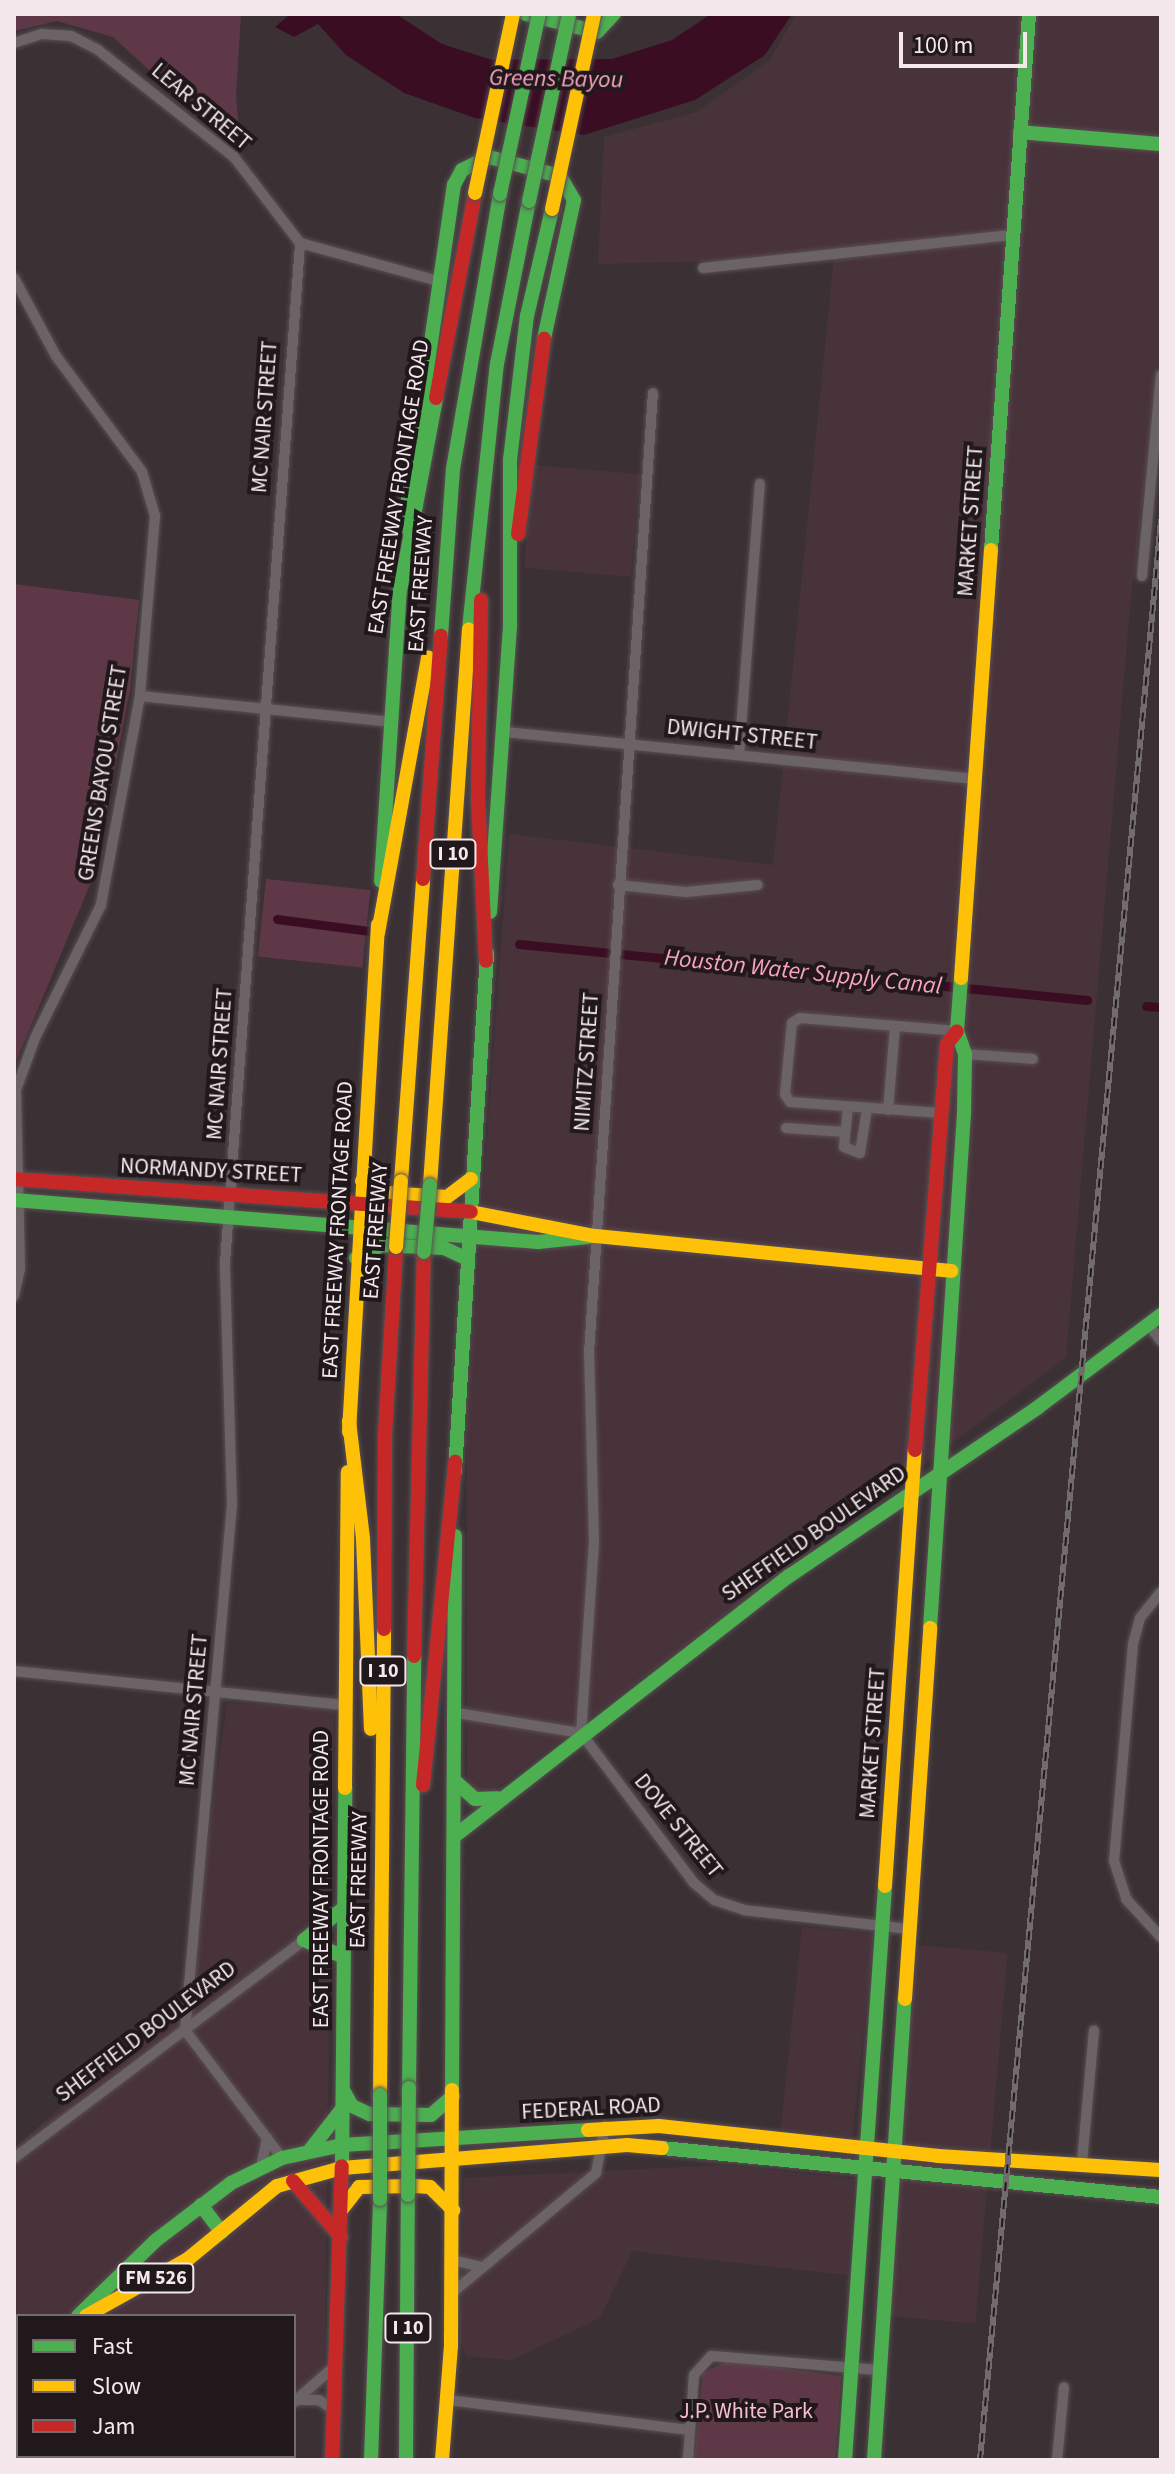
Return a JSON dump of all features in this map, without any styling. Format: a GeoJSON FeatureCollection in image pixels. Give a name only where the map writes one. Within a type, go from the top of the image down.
{"type":"FeatureCollection","features":[{"type":"Feature","properties":{"kind":"main road","name":"EAST FREEWAY FRONTAGE ROAD"},"geometry":{"type":"LineString","coordinates":[[332,2460],[341,2237],[349,1421],[356,1258],[390,722],[400,591],[475,193],[513,14]]}},
{"type":"Feature","properties":{"kind":"main road"},"geometry":{"type":"LineString","coordinates":[[526,14],[597,32],[614,14]]}},
{"type":"Feature","properties":{"kind":"main road","name":"EAST FREEWAY"},"geometry":{"type":"LineString","coordinates":[[371,2460],[379,2356],[385,1434],[396,1247],[442,587],[461,401],[500,194],[539,14]]}},
{"type":"Feature","properties":{"kind":"main road","name":"I 10"},"geometry":{"type":"LineString","coordinates":[[406,2460],[417,1360],[424,1252],[477,523],[497,364],[569,14]]}},
{"type":"Feature","properties":{"kind":"main road"},"geometry":{"type":"LineString","coordinates":[[411,1899],[455,1462],[465,1258],[505,732],[510,624],[510,460],[527,316],[594,14]]}},
{"type":"Feature","properties":{"kind":"main road","name":"MARKET STREET"},"geometry":{"type":"LineString","coordinates":[[874,2460],[965,1054],[957,1031],[1029,14]]}},
{"type":"Feature","properties":{"kind":"main road"},"geometry":{"type":"LineString","coordinates":[[1020,132],[1161,144]]}},
{"type":"Feature","properties":{"kind":"main road"},"geometry":{"type":"LineString","coordinates":[[400,591],[408,467],[438,281],[462,170],[489,157],[560,176],[571,186],[574,212],[531,413],[510,624]]}},
{"type":"Feature","properties":{"kind":"main road"},"geometry":{"type":"LineString","coordinates":[[477,523],[486,961]]}},
{"type":"Feature","properties":{"kind":"main road"},"geometry":{"type":"LineString","coordinates":[[378,933],[442,587]]}},
{"type":"Feature","properties":{"kind":"main road","name":"MARKET STREET"},"geometry":{"type":"LineString","coordinates":[[845,2460],[927,1270],[947,1044],[957,1031]]}},
{"type":"Feature","properties":{"kind":"main road"},"geometry":{"type":"LineString","coordinates":[[362,1181],[387,1193],[447,1197],[463,1191],[471,1178]]}},
{"type":"Feature","properties":{"kind":"main road","name":"NORMANDY STREET"},"geometry":{"type":"LineString","coordinates":[[14,1179],[231,1199],[469,1212],[595,1236],[951,1271]]}},
{"type":"Feature","properties":{"kind":"main road","name":"NORMANDY STREET"},"geometry":{"type":"LineString","coordinates":[[15,1200],[538,1242],[595,1236]]}},
{"type":"Feature","properties":{"kind":"main road"},"geometry":{"type":"LineString","coordinates":[[356,1258],[381,1245],[444,1248],[465,1258]]}},
{"type":"Feature","properties":{"kind":"main road","name":"SHEFFIELD BOULEVARD"},"geometry":{"type":"LineString","coordinates":[[456,1835],[581,1733],[914,1490],[1155,1320]]}},
{"type":"Feature","properties":{"kind":"main road"},"geometry":{"type":"LineString","coordinates":[[349,1421],[363,1539],[380,1950]]}},
{"type":"Feature","properties":{"kind":"main road"},"geometry":{"type":"LineString","coordinates":[[442,2460],[448,2400],[452,2293],[457,1713],[455,1462]]}},
{"type":"Feature","properties":{"kind":"main road"},"geometry":{"type":"LineString","coordinates":[[456,1782],[475,1799],[499,1798]]}},
{"type":"Feature","properties":{"kind":"main road","name":"SHEFFIELD BOULEVARD"},"geometry":{"type":"LineString","coordinates":[[304,1940],[345,1907]]}},
{"type":"Feature","properties":{"kind":"main road"},"geometry":{"type":"LineString","coordinates":[[304,1940],[344,1957]]}},
{"type":"Feature","properties":{"kind":"main road"},"geometry":{"type":"LineString","coordinates":[[342,2089],[352,2106],[369,2114],[431,2115],[453,2096]]}},
{"type":"Feature","properties":{"kind":"main road"},"geometry":{"type":"LineString","coordinates":[[310,2150],[342,2109]]}},
{"type":"Feature","properties":{"kind":"main road","name":"FEDERAL ROAD"},"geometry":{"type":"LineString","coordinates":[[80,2314],[128,2267],[201,2205],[261,2167],[282,2158],[342,2145],[453,2140],[605,2126],[710,2129],[892,2151],[1083,2162],[1161,2170]]}},
{"type":"Feature","properties":{"kind":"main road","name":"FEDERAL ROAD"},"geometry":{"type":"LineString","coordinates":[[90,2314],[142,2286],[221,2232],[277,2186],[342,2168],[453,2162],[604,2146],[1161,2197]]}},
{"type":"Feature","properties":{"kind":"main road"},"geometry":{"type":"LineString","coordinates":[[277,2186],[282,2158]]}},
{"type":"Feature","properties":{"kind":"main road"},"geometry":{"type":"LineString","coordinates":[[1081,2190],[1083,2162]]}},
{"type":"Feature","properties":{"kind":"main road"},"geometry":{"type":"LineString","coordinates":[[293,2181],[314,2198],[341,2237]]}},
{"type":"Feature","properties":{"kind":"main road"},"geometry":{"type":"LineString","coordinates":[[340,2213],[350,2194],[365,2186],[430,2187],[453,2210]]}},
{"type":"Feature","properties":{"kind":"main road"},"geometry":{"type":"LineString","coordinates":[[201,2205],[221,2232]]}},
{"type":"Feature","properties":{"kind":"main road"},"geometry":{"type":"LineString","coordinates":[[128,2267],[142,2286]]}},
{"type":"Feature","properties":{"kind":"main road"},"geometry":{"type":"LineString","coordinates":[[364,2460],[379,2356]]}},
{"type":"Feature","properties":{"kind":"street","name":"LEAR STREET"},"geometry":{"type":"LineString","coordinates":[[14,43],[42,34],[71,36],[98,50],[234,157],[300,243]]}},
{"type":"Feature","properties":{"kind":"street"},"geometry":{"type":"LineString","coordinates":[[703,268],[1013,235]]}},
{"type":"Feature","properties":{"kind":"street"},"geometry":{"type":"LineString","coordinates":[[300,243],[438,281]]}},
{"type":"Feature","properties":{"kind":"street","name":"MC NAIR STREET"},"geometry":{"type":"LineString","coordinates":[[185,2030],[232,1504],[224,1299],[300,243]]}},
{"type":"Feature","properties":{"kind":"street","name":"GREENS BAYOU STREET"},"geometry":{"type":"LineString","coordinates":[[14,278],[56,356],[153,494],[140,696],[101,905],[35,1038],[16,1090],[14,1179],[20,1269],[14,1296]]}},
{"type":"Feature","properties":{"kind":"street"},"geometry":{"type":"LineString","coordinates":[[1142,576],[1161,375]]}},
{"type":"Feature","properties":{"kind":"street","name":"NIMITZ STREET"},"geometry":{"type":"LineString","coordinates":[[581,1733],[594,1540],[589,1381],[595,1236],[653,393]]}},
{"type":"Feature","properties":{"kind":"street"},"geometry":{"type":"LineString","coordinates":[[739,755],[760,484]]}},
{"type":"Feature","properties":{"kind":"street"},"geometry":{"type":"LineString","coordinates":[[140,696],[390,722]]}},
{"type":"Feature","properties":{"kind":"street","name":"DWIGHT STREET"},"geometry":{"type":"LineString","coordinates":[[505,732],[976,779]]}},
{"type":"Feature","properties":{"kind":"street"},"geometry":{"type":"LineString","coordinates":[[618,885],[686,892],[758,885]]}},
{"type":"Feature","properties":{"kind":"street"},"geometry":{"type":"LineString","coordinates":[[940,1113],[867,1109],[787,1099],[794,1020],[957,1031]]}},
{"type":"Feature","properties":{"kind":"street"},"geometry":{"type":"LineString","coordinates":[[888,1110],[895,1026]]}},
{"type":"Feature","properties":{"kind":"street"},"geometry":{"type":"LineString","coordinates":[[965,1054],[1033,1059]]}},
{"type":"Feature","properties":{"kind":"street"},"geometry":{"type":"LineString","coordinates":[[848,1107],[845,1150],[860,1153],[867,1109]]}},
{"type":"Feature","properties":{"kind":"street"},"geometry":{"type":"LineString","coordinates":[[786,1128],[845,1132]]}},
{"type":"Feature","properties":{"kind":"street"},"geometry":{"type":"LineString","coordinates":[[1155,1320],[1161,1341]]}},
{"type":"Feature","properties":{"kind":"street"},"geometry":{"type":"LineString","coordinates":[[1161,1592],[1140,1618],[1133,1644],[1114,1861],[1126,1899],[1161,1937]]}},
{"type":"Feature","properties":{"kind":"street"},"geometry":{"type":"LineString","coordinates":[[14,1671],[345,1705]]}},
{"type":"Feature","properties":{"kind":"street"},"geometry":{"type":"LineString","coordinates":[[457,1713],[581,1733]]}},
{"type":"Feature","properties":{"kind":"street","name":"DOVE STREET"},"geometry":{"type":"LineString","coordinates":[[581,1733],[694,1883],[714,1900],[744,1910],[908,1929]]}},
{"type":"Feature","properties":{"kind":"street","name":"SHEFFIELD BOULEVARD"},"geometry":{"type":"LineString","coordinates":[[14,2158],[304,1940]]}},
{"type":"Feature","properties":{"kind":"street"},"geometry":{"type":"LineString","coordinates":[[185,2030],[282,2158]]}},
{"type":"Feature","properties":{"kind":"street"},"geometry":{"type":"LineString","coordinates":[[1083,2162],[1094,2031]]}},
{"type":"Feature","properties":{"kind":"street"},"geometry":{"type":"LineString","coordinates":[[452,2293],[479,2266],[596,2173],[604,2146],[605,2126]]}},
{"type":"Feature","properties":{"kind":"street"},"geometry":{"type":"LineString","coordinates":[[261,2167],[267,2138]]}},
{"type":"Feature","properties":{"kind":"street"},"geometry":{"type":"LineString","coordinates":[[452,2260],[479,2266]]}},
{"type":"Feature","properties":{"kind":"street"},"geometry":{"type":"LineString","coordinates":[[688,2460],[694,2375],[711,2356],[879,2370]]}},
{"type":"Feature","properties":{"kind":"street"},"geometry":{"type":"LineString","coordinates":[[296,2401],[338,2363]]}},
{"type":"Feature","properties":{"kind":"street"},"geometry":{"type":"LineString","coordinates":[[1057,2460],[1064,2387]]}},
{"type":"Feature","properties":{"kind":"street"},"geometry":{"type":"LineString","coordinates":[[296,2401],[319,2400],[335,2411]]}},
{"type":"Feature","properties":{"kind":"street"},"geometry":{"type":"LineString","coordinates":[[448,2400],[689,2430]]}},
{"type":"Feature","properties":{"kind":"shaded area"},"geometry":{"type":"Polygon","coordinates":[[[796,14],[1161,14],[1161,347],[1130,607],[1066,1357],[490,1793],[475,1792],[467,1783],[467,1424],[509,834],[773,865],[834,258],[598,264],[604,137],[697,112],[770,60],[796,14]]]}},
{"type":"Feature","properties":{"kind":"shaded area"},"geometry":{"type":"Polygon","coordinates":[[[533,465],[640,474],[631,577],[524,568],[533,465]]]}},
{"type":"Feature","properties":{"kind":"shaded area"},"geometry":{"type":"Polygon","coordinates":[[[227,1703],[334,1709],[324,2387],[296,2407],[296,2314],[16,2314],[16,2458],[119,2458],[14,2460],[14,2148],[187,1997],[227,1703]]]}},
{"type":"Feature","properties":{"kind":"shaded area"},"geometry":{"type":"Polygon","coordinates":[[[802,1927],[874,1935],[852,2136],[781,2129],[802,1927]]]}},
{"type":"Feature","properties":{"kind":"shaded area"},"geometry":{"type":"Polygon","coordinates":[[[917,1945],[1008,1953],[975,2324],[885,2316],[917,1945]]]}},
{"type":"Feature","properties":{"kind":"shaded area"},"geometry":{"type":"Polygon","coordinates":[[[721,2165],[854,2179],[847,2275],[632,2251],[600,2318],[512,2360],[466,2356],[459,2338],[464,2178],[721,2165]]]}},
{"type":"Feature","properties":{"kind":"green space"},"geometry":{"type":"Polygon","coordinates":[[[14,14],[241,14],[236,95],[241,154],[113,37],[57,21],[14,31],[14,14]]]}},
{"type":"Feature","properties":{"kind":"green space"},"geometry":{"type":"Polygon","coordinates":[[[14,584],[139,600],[130,690],[94,875],[14,1066],[14,584]]]}},
{"type":"Feature","properties":{"kind":"green space"},"geometry":{"type":"Polygon","coordinates":[[[266,879],[370,890],[362,968],[258,957],[266,879]]]}},
{"type":"Feature","properties":{"kind":"green space","name":"J.P. White Park"},"geometry":{"type":"Polygon","coordinates":[[[726,2361],[841,2376],[835,2460],[694,2460],[703,2373],[726,2361]]]}},
{"type":"Feature","properties":{"kind":"water","name":"Greens Bayou"},"geometry":{"type":"Polygon","coordinates":[[[290,14],[396,14],[442,44],[492,60],[612,59],[672,40],[711,14],[792,14],[765,55],[695,100],[584,135],[475,118],[404,93],[346,55],[318,24],[294,37],[275,27],[290,14]]]}},
{"type":"Feature","properties":{"kind":"waterway","name":"Houston Water Supply Canal"},"geometry":{"type":"LineString","coordinates":[[277,919],[370,931]]}},
{"type":"Feature","properties":{"kind":"waterway","name":"Houston Water Supply Canal"},"geometry":{"type":"LineString","coordinates":[[519,944],[1087,1000]]}},
{"type":"Feature","properties":{"kind":"waterway","name":"Houston Water Supply Canal"},"geometry":{"type":"LineString","coordinates":[[1146,1006],[1161,1007]]}},
{"type":"Feature","properties":{"kind":"railway"},"geometry":{"type":"LineString","coordinates":[[980,2460],[1161,519]]}},
{"type":"Feature","properties":{"kind":"traffic: fast"},"geometry":{"type":"LineString","coordinates":[[526,14],[597,32],[614,14]]}},
{"type":"Feature","properties":{"kind":"traffic: fast"},"geometry":{"type":"LineString","coordinates":[[500,194],[539,14]]}},
{"type":"Feature","properties":{"kind":"traffic: fast"},"geometry":{"type":"LineString","coordinates":[[529,201],[569,14]]}},
{"type":"Feature","properties":{"kind":"traffic: fast"},"geometry":{"type":"LineString","coordinates":[[991,550],[1029,14]]}},
{"type":"Feature","properties":{"kind":"traffic: fast"},"geometry":{"type":"LineString","coordinates":[[1020,132],[1161,144]]}},
{"type":"Feature","properties":{"kind":"traffic: fast"},"geometry":{"type":"LineString","coordinates":[[404,527],[454,185],[462,170],[489,157],[560,176],[574,200],[544,339]]}},
{"type":"Feature","properties":{"kind":"traffic: fast"},"geometry":{"type":"LineString","coordinates":[[441,636],[453,469],[500,194]]}},
{"type":"Feature","properties":{"kind":"traffic: fast"},"geometry":{"type":"LineString","coordinates":[[469,629],[497,364],[529,201]]}},
{"type":"Feature","properties":{"kind":"traffic: fast"},"geometry":{"type":"LineString","coordinates":[[490,912],[510,624],[510,460],[527,316],[552,209]]}},
{"type":"Feature","properties":{"kind":"traffic: fast"},"geometry":{"type":"LineString","coordinates":[[381,881],[400,591],[436,398]]}},
{"type":"Feature","properties":{"kind":"traffic: fast"},"geometry":{"type":"LineString","coordinates":[[455,1471],[487,953]]}},
{"type":"Feature","properties":{"kind":"traffic: fast"},"geometry":{"type":"LineString","coordinates":[[930,1628],[964,1113],[965,1054],[957,1031],[961,978]]}},
{"type":"Feature","properties":{"kind":"traffic: fast"},"geometry":{"type":"LineString","coordinates":[[424,1252],[430,1185]]}},
{"type":"Feature","properties":{"kind":"traffic: fast"},"geometry":{"type":"LineString","coordinates":[[14,1200],[538,1242],[588,1237]]}},
{"type":"Feature","properties":{"kind":"traffic: fast"},"geometry":{"type":"LineString","coordinates":[[356,1258],[381,1245],[444,1248],[465,1258]]}},
{"type":"Feature","properties":{"kind":"traffic: fast"},"geometry":{"type":"LineString","coordinates":[[456,1835],[789,1576],[1037,1408],[1161,1315]]}},
{"type":"Feature","properties":{"kind":"traffic: fast"},"geometry":{"type":"LineString","coordinates":[[452,2090],[455,1536]]}},
{"type":"Feature","properties":{"kind":"traffic: fast"},"geometry":{"type":"LineString","coordinates":[[409,2088],[414,1656]]}},
{"type":"Feature","properties":{"kind":"traffic: fast"},"geometry":{"type":"LineString","coordinates":[[456,1782],[475,1799],[498,1798]]}},
{"type":"Feature","properties":{"kind":"traffic: fast"},"geometry":{"type":"LineString","coordinates":[[342,2166],[345,1788]]}},
{"type":"Feature","properties":{"kind":"traffic: fast"},"geometry":{"type":"LineString","coordinates":[[845,2460],[885,1886]]}},
{"type":"Feature","properties":{"kind":"traffic: fast"},"geometry":{"type":"LineString","coordinates":[[304,1940],[345,1907]]}},
{"type":"Feature","properties":{"kind":"traffic: fast"},"geometry":{"type":"LineString","coordinates":[[304,1940],[344,1957]]}},
{"type":"Feature","properties":{"kind":"traffic: fast"},"geometry":{"type":"LineString","coordinates":[[874,2460],[905,1999]]}},
{"type":"Feature","properties":{"kind":"traffic: fast"},"geometry":{"type":"LineString","coordinates":[[408,2195],[409,2088]]}},
{"type":"Feature","properties":{"kind":"traffic: fast"},"geometry":{"type":"LineString","coordinates":[[343,2090],[352,2106],[369,2114],[431,2115],[453,2096]]}},
{"type":"Feature","properties":{"kind":"traffic: fast"},"geometry":{"type":"LineString","coordinates":[[380,2095],[380,2199]]}},
{"type":"Feature","properties":{"kind":"traffic: fast"},"geometry":{"type":"LineString","coordinates":[[310,2150],[342,2109]]}},
{"type":"Feature","properties":{"kind":"traffic: fast"},"geometry":{"type":"LineString","coordinates":[[80,2314],[155,2241],[231,2183],[282,2158],[342,2145],[588,2130]]}},
{"type":"Feature","properties":{"kind":"traffic: fast"},"geometry":{"type":"LineString","coordinates":[[662,2148],[1161,2197]]}},
{"type":"Feature","properties":{"kind":"traffic: fast"},"geometry":{"type":"LineString","coordinates":[[406,2460],[408,2195]]}},
{"type":"Feature","properties":{"kind":"traffic: fast"},"geometry":{"type":"LineString","coordinates":[[371,2460],[380,2199]]}},
{"type":"Feature","properties":{"kind":"traffic: fast"},"geometry":{"type":"LineString","coordinates":[[201,2205],[221,2232]]}},
{"type":"Feature","properties":{"kind":"traffic: slow"},"geometry":{"type":"LineString","coordinates":[[475,193],[513,14]]}},
{"type":"Feature","properties":{"kind":"traffic: slow"},"geometry":{"type":"LineString","coordinates":[[552,209],[594,14]]}},
{"type":"Feature","properties":{"kind":"traffic: slow"},"geometry":{"type":"LineString","coordinates":[[961,978],[991,550]]}},
{"type":"Feature","properties":{"kind":"traffic: slow"},"geometry":{"type":"LineString","coordinates":[[430,1185],[469,629]]}},
{"type":"Feature","properties":{"kind":"traffic: slow"},"geometry":{"type":"LineString","coordinates":[[378,933],[428,657]]}},
{"type":"Feature","properties":{"kind":"traffic: slow"},"geometry":{"type":"LineString","coordinates":[[401,1181],[423,879]]}},
{"type":"Feature","properties":{"kind":"traffic: slow"},"geometry":{"type":"LineString","coordinates":[[349,1432],[378,925]]}},
{"type":"Feature","properties":{"kind":"traffic: slow"},"geometry":{"type":"LineString","coordinates":[[362,1181],[387,1193],[447,1197],[471,1179]]}},
{"type":"Feature","properties":{"kind":"traffic: slow"},"geometry":{"type":"LineString","coordinates":[[396,1247],[401,1181]]}},
{"type":"Feature","properties":{"kind":"traffic: slow"},"geometry":{"type":"LineString","coordinates":[[471,1212],[595,1236],[951,1271]]}},
{"type":"Feature","properties":{"kind":"traffic: slow"},"geometry":{"type":"LineString","coordinates":[[349,1421],[363,1539],[371,1729]]}},
{"type":"Feature","properties":{"kind":"traffic: slow"},"geometry":{"type":"LineString","coordinates":[[885,1886],[915,1450]]}},
{"type":"Feature","properties":{"kind":"traffic: slow"},"geometry":{"type":"LineString","coordinates":[[345,1788],[348,1472]]}},
{"type":"Feature","properties":{"kind":"traffic: slow"},"geometry":{"type":"LineString","coordinates":[[905,1999],[930,1628]]}},
{"type":"Feature","properties":{"kind":"traffic: slow"},"geometry":{"type":"LineString","coordinates":[[380,2095],[384,1629]]}},
{"type":"Feature","properties":{"kind":"traffic: slow"},"geometry":{"type":"LineString","coordinates":[[442,2460],[451,2345],[452,2090]]}},
{"type":"Feature","properties":{"kind":"traffic: slow"},"geometry":{"type":"LineString","coordinates":[[588,2130],[659,2126],[938,2156],[1161,2170]]}},
{"type":"Feature","properties":{"kind":"traffic: slow"},"geometry":{"type":"LineString","coordinates":[[90,2314],[188,2259],[277,2186],[342,2168],[627,2145],[662,2148]]}},
{"type":"Feature","properties":{"kind":"traffic: slow"},"geometry":{"type":"LineString","coordinates":[[342,2209],[359,2187],[415,2186],[430,2187],[453,2210]]}},
{"type":"Feature","properties":{"kind":"traffic: jam"},"geometry":{"type":"LineString","coordinates":[[436,398],[475,193]]}},
{"type":"Feature","properties":{"kind":"traffic: jam"},"geometry":{"type":"LineString","coordinates":[[518,534],[544,339]]}},
{"type":"Feature","properties":{"kind":"traffic: jam"},"geometry":{"type":"LineString","coordinates":[[481,600],[478,799],[486,961]]}},
{"type":"Feature","properties":{"kind":"traffic: jam"},"geometry":{"type":"LineString","coordinates":[[423,879],[441,636]]}},
{"type":"Feature","properties":{"kind":"traffic: jam"},"geometry":{"type":"LineString","coordinates":[[915,1450],[947,1044],[957,1031]]}},
{"type":"Feature","properties":{"kind":"traffic: jam"},"geometry":{"type":"LineString","coordinates":[[14,1179],[471,1212]]}},
{"type":"Feature","properties":{"kind":"traffic: jam"},"geometry":{"type":"LineString","coordinates":[[384,1629],[385,1434],[396,1247]]}},
{"type":"Feature","properties":{"kind":"traffic: jam"},"geometry":{"type":"LineString","coordinates":[[414,1656],[424,1252]]}},
{"type":"Feature","properties":{"kind":"traffic: jam"},"geometry":{"type":"LineString","coordinates":[[423,1785],[455,1462]]}},
{"type":"Feature","properties":{"kind":"traffic: jam"},"geometry":{"type":"LineString","coordinates":[[332,2460],[342,2166]]}},
{"type":"Feature","properties":{"kind":"traffic: jam"},"geometry":{"type":"LineString","coordinates":[[293,2181],[341,2237]]}}]}
